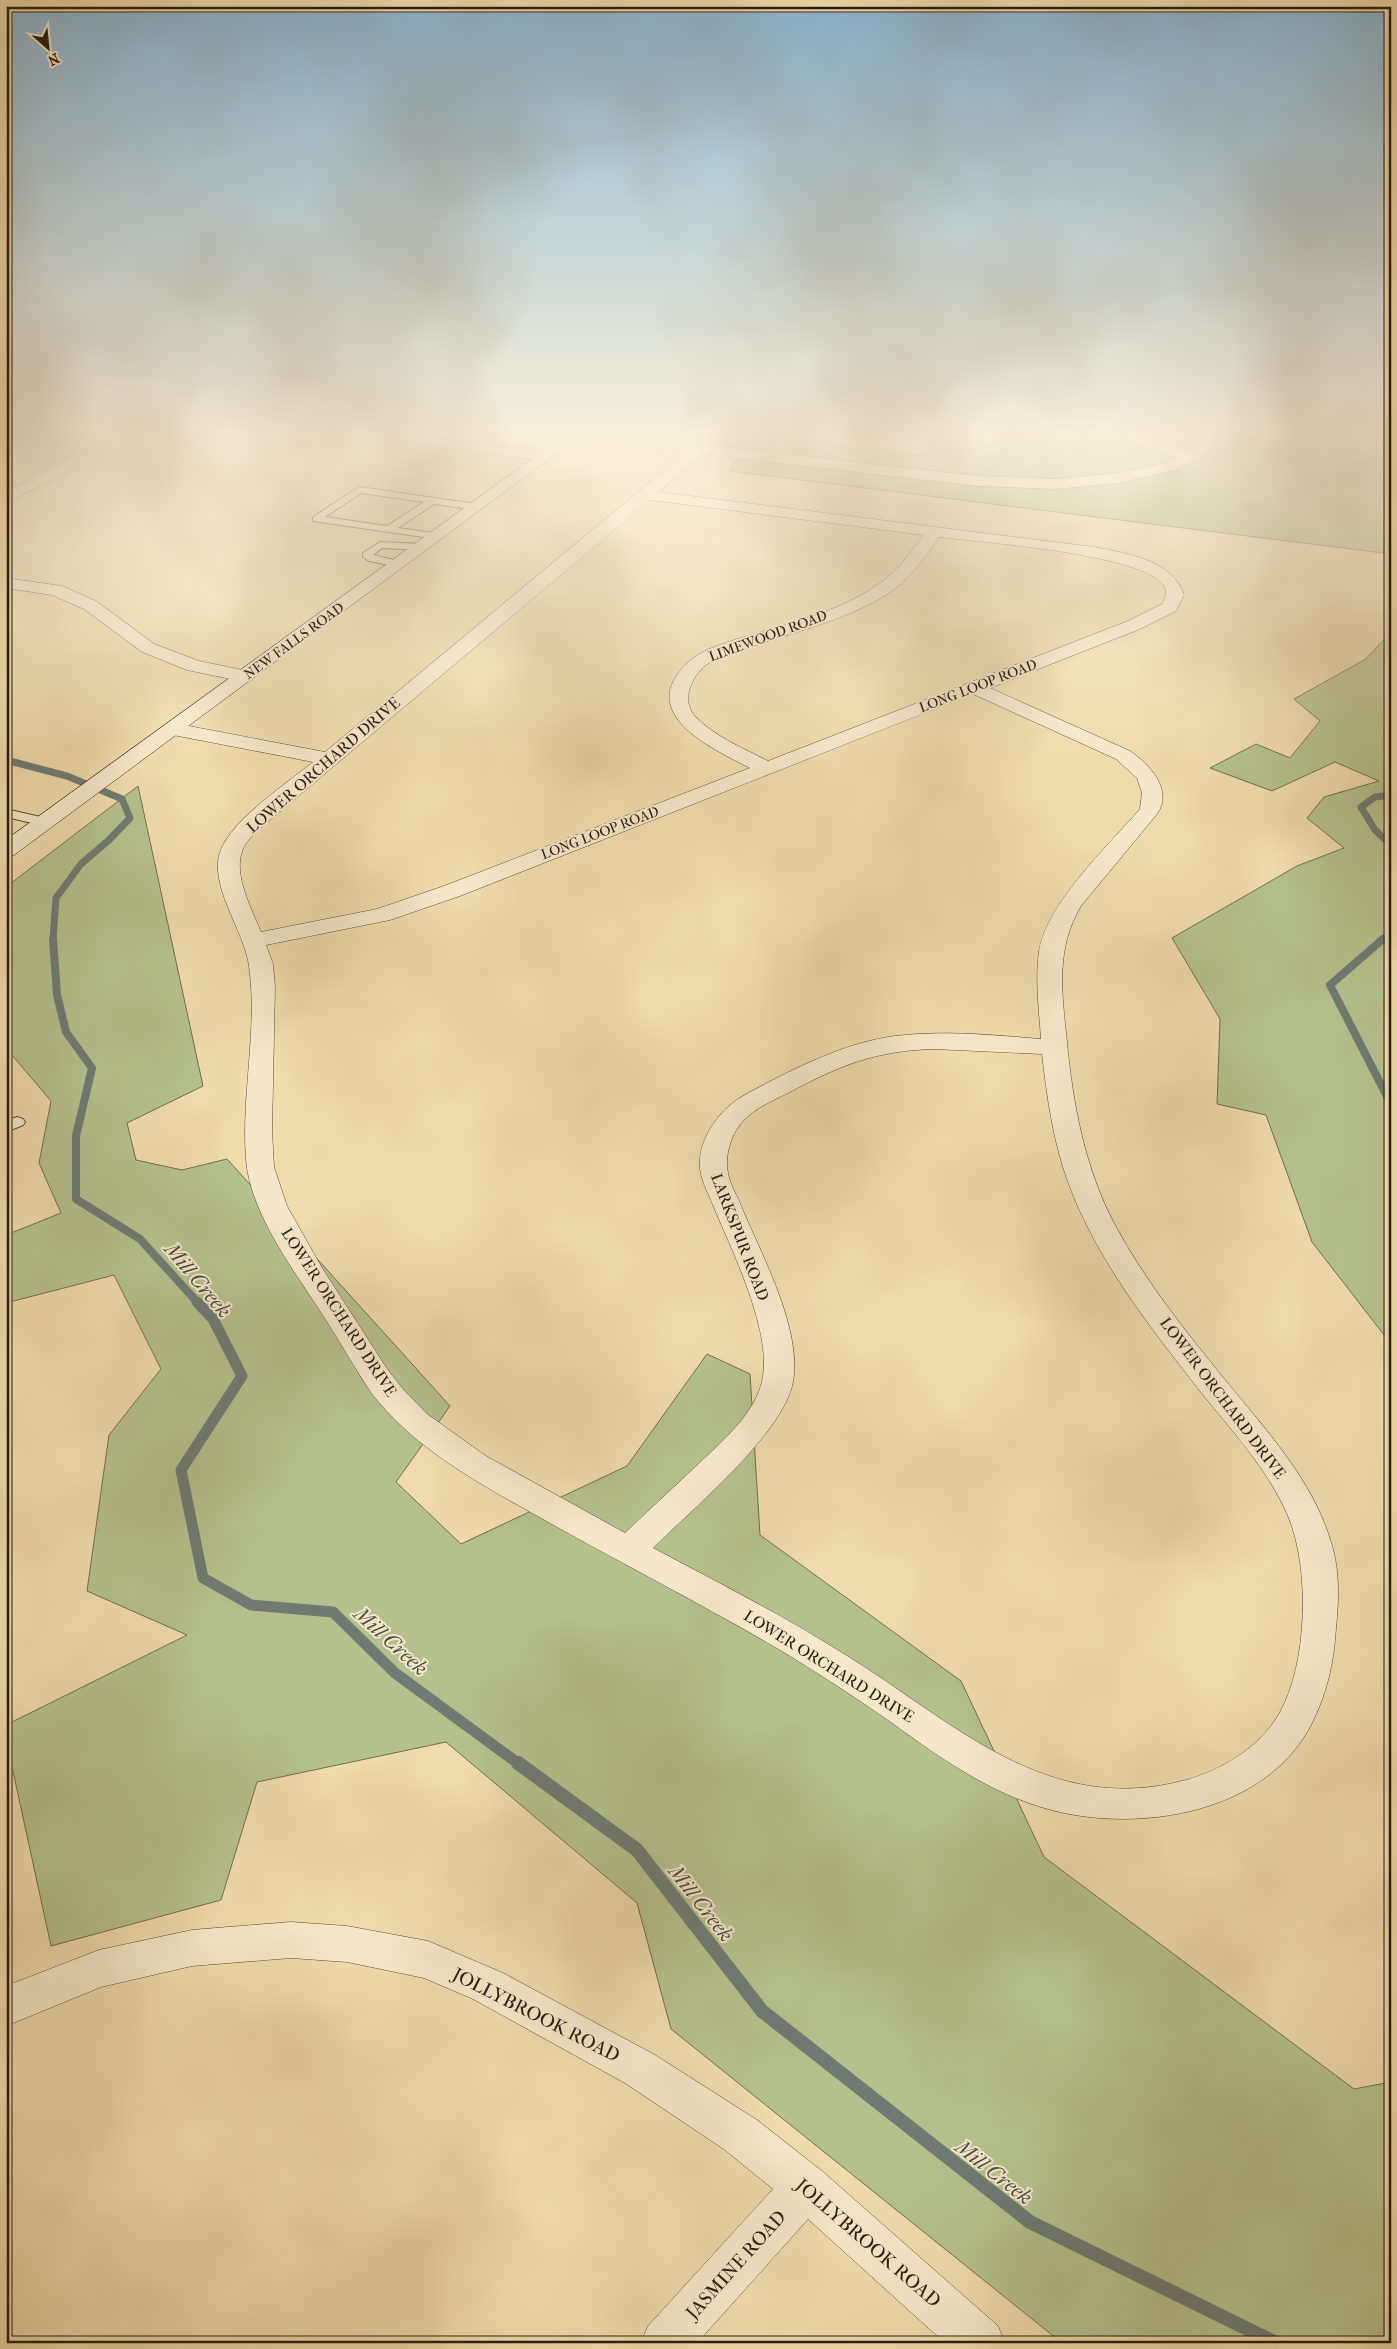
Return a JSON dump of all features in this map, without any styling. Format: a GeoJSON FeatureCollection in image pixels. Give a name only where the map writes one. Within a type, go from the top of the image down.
{"type":"FeatureCollection","features":[{"type":"Feature","properties":{"kind":"street","name":"LOWER ORCHARD DRIVE"},"geometry":{"type":"LineString","coordinates":[[592,540],[250,825],[233,847],[230,858],[231,882],[261,964],[263,987],[258,1145],[261,1177],[274,1210],[307,1267],[377,1377],[399,1405],[436,1438],[493,1476],[788,1638],[875,1691],[986,1769],[1031,1788],[1065,1798],[1117,1804],[1171,1800],[1203,1792],[1246,1772],[1280,1742],[1299,1714],[1312,1674],[1318,1636],[1320,1566],[1309,1528],[1285,1478],[1193,1361],[1130,1275],[1098,1221],[1078,1174],[1062,1106],[1054,1047],[1049,960],[1052,942],[1061,918],[1071,903],[1150,810],[1154,800],[1152,787],[1148,777],[1134,762],[1123,755],[973,688]]}},
{"type":"Feature","properties":{"kind":"street","name":"LIMEWOOD ROAD"},"geometry":{"type":"LineString","coordinates":[[766,768],[707,735],[682,711],[679,695],[681,683],[687,673],[700,661],[721,651],[847,608],[878,593],[899,576],[927,540]]}},
{"type":"Feature","properties":{"kind":"street","name":"LONG LOOP ROAD"},"geometry":{"type":"LineString","coordinates":[[253,941],[382,915],[461,887],[973,688],[1161,612],[1172,605],[1175,595],[1172,584],[1166,577],[1145,565],[1094,552],[1000,540]]}},
{"type":"Feature","properties":{"kind":"street","name":"NEW FALLS ROAD"},"geometry":{"type":"LineString","coordinates":[[6,850],[430,541]]}},
{"type":"Feature","properties":{"kind":"street"},"geometry":{"type":"LineString","coordinates":[[6,583],[43,587],[70,596],[90,605],[148,648],[194,666],[245,676]]}},
{"type":"Feature","properties":{"kind":"street"},"geometry":{"type":"LineString","coordinates":[[172,729],[329,759]]}},
{"type":"Feature","properties":{"kind":"street","name":"LARKSPUR ROAD"},"geometry":{"type":"LineString","coordinates":[[628,1551],[734,1448],[761,1416],[775,1391],[780,1367],[777,1336],[761,1288],[714,1172],[712,1157],[718,1139],[731,1119],[751,1103],[806,1073],[873,1047],[923,1042],[1054,1047]]}},
{"type":"Feature","properties":{"kind":"street","name":"JOLLYBROOK ROAD"},"geometry":{"type":"LineString","coordinates":[[6,2007],[99,1969],[192,1948],[291,1940],[347,1944],[428,1960],[488,1986],[640,2069],[741,2135],[806,2187],[981,2343]]}},
{"type":"Feature","properties":{"kind":"street","name":"JASMINE ROAD"},"geometry":{"type":"LineString","coordinates":[[666,2343],[806,2187]]}},
{"type":"Feature","properties":{"kind":"lane"},"geometry":{"type":"LineString","coordinates":[[425,540],[430,541]]}},
{"type":"Feature","properties":{"kind":"lane"},"geometry":{"type":"LineString","coordinates":[[399,564],[372,559],[366,555],[380,545],[430,541]]}},
{"type":"Feature","properties":{"kind":"lane"},"geometry":{"type":"LineString","coordinates":[[6,813],[45,822]]}},
{"type":"Feature","properties":{"kind":"green space"},"geometry":{"type":"Polygon","coordinates":[[[1276,540],[1391,540],[1391,554],[1276,540]]]}},
{"type":"Feature","properties":{"kind":"green space"},"geometry":{"type":"Polygon","coordinates":[[[1391,632],[1391,1344],[1312,1242],[1266,1115],[1217,1104],[1220,1019],[1172,938],[1297,866],[1344,848],[1307,818],[1324,797],[1379,781],[1335,762],[1272,791],[1210,768],[1256,744],[1290,758],[1320,721],[1294,699],[1366,659],[1391,632]]]}},
{"type":"Feature","properties":{"kind":"green space"},"geometry":{"type":"Polygon","coordinates":[[[138,786],[203,1086],[127,1123],[136,1160],[182,1170],[227,1159],[450,1406],[396,1482],[461,1544],[627,1466],[707,1354],[750,1374],[760,1535],[961,1681],[1044,1857],[1354,2089],[1391,2082],[1391,2343],[1062,2343],[671,2029],[637,1903],[446,1742],[257,1782],[221,1900],[51,1946],[6,1739],[6,1725],[187,1635],[87,1591],[109,1435],[161,1369],[114,1275],[6,1303],[6,1235],[61,1213],[39,1163],[51,1101],[6,1048],[6,887],[138,786]]]}},
{"type":"Feature","properties":{"kind":"waterway","name":"Mill Creek"},"geometry":{"type":"LineString","coordinates":[[6,760],[67,776],[122,799],[130,818],[109,840],[81,864],[56,898],[53,940]]}},
{"type":"Feature","properties":{"kind":"waterway","name":"Mill Creek"},"geometry":{"type":"LineString","coordinates":[[1391,795],[1375,797],[1361,807],[1375,830],[1391,845]]}},
{"type":"Feature","properties":{"kind":"waterway","name":"Mill Creek"},"geometry":{"type":"LineString","coordinates":[[1381,940],[1391,934]]}},
{"type":"Feature","properties":{"kind":"waterway","name":"Mill Creek"},"geometry":{"type":"LineString","coordinates":[[1383,939],[1330,985],[1391,1104]]}},
{"type":"Feature","properties":{"kind":"waterway","name":"Mill Creek"},"geometry":{"type":"LineString","coordinates":[[53,940],[57,995],[66,1032],[92,1068],[76,1136],[76,1199],[140,1239],[198,1303]]}},
{"type":"Feature","properties":{"kind":"waterway","name":"Mill Creek"},"geometry":{"type":"LineString","coordinates":[[197,1302],[213,1319],[242,1376],[181,1470],[203,1578],[251,1605],[333,1612],[395,1673],[519,1764]]}},
{"type":"Feature","properties":{"kind":"waterway","name":"Mill Creek"},"geometry":{"type":"LineString","coordinates":[[518,1763],[637,1850],[762,2011],[1030,2222],[1276,2343]]}}]}
